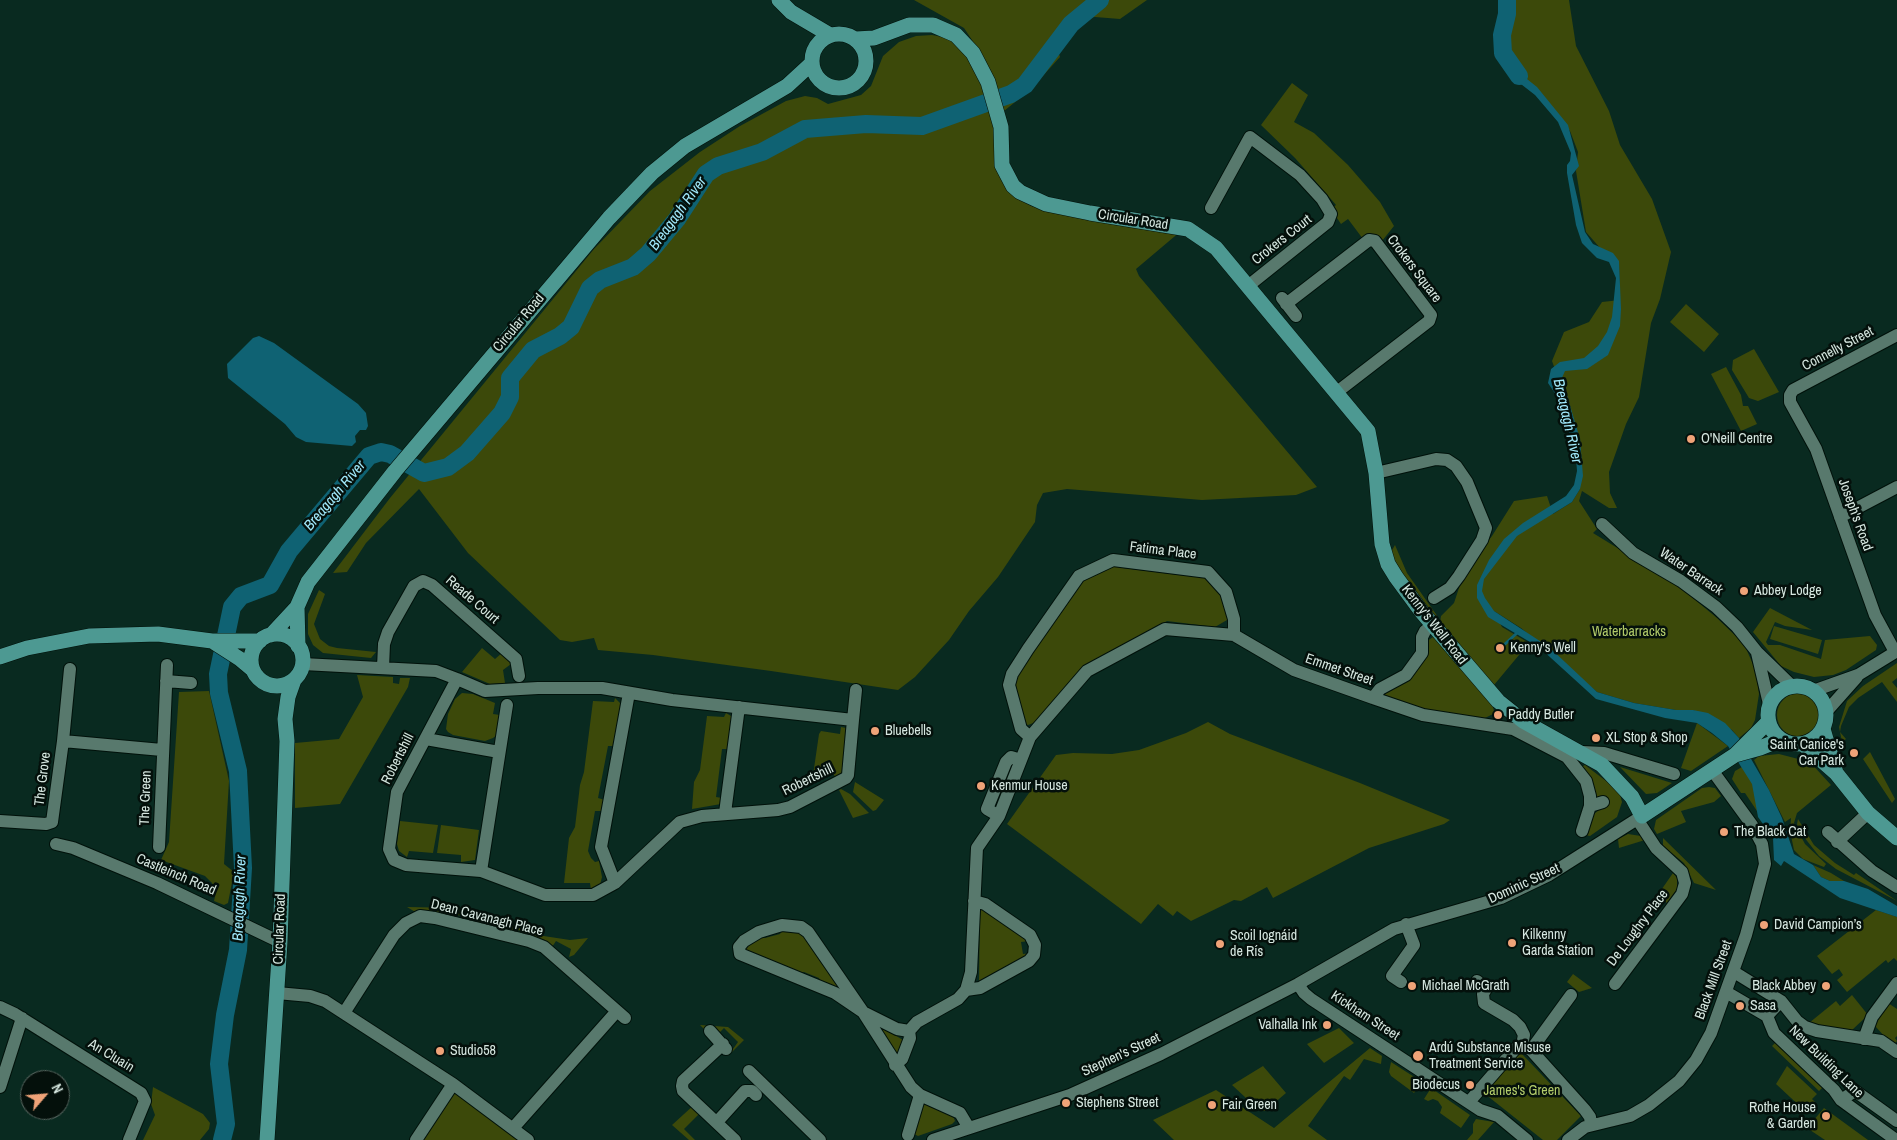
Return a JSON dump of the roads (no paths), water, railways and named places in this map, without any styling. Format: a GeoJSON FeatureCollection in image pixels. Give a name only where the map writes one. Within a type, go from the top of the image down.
{"type":"FeatureCollection","features":[{"type":"Feature","properties":{"kind":"main road"},"geometry":{"type":"LineString","coordinates":[[779,0],[792,12],[830,35],[816,46],[812,63],[814,72],[826,85]]}},
{"type":"Feature","properties":{"kind":"main road"},"geometry":{"type":"LineString","coordinates":[[792,12],[816,46]]}},
{"type":"Feature","properties":{"kind":"main road","name":"Circular Road"},"geometry":{"type":"LineString","coordinates":[[830,35],[848,35],[856,39],[874,38],[909,25],[933,25],[962,39],[973,52],[988,82],[998,112],[1002,165],[1013,186],[1020,192],[1046,204],[1090,214],[1188,230],[1216,248],[1360,420],[1368,432],[1372,444]]}},
{"type":"Feature","properties":{"kind":"main road","name":"Circular Road"},"geometry":{"type":"LineString","coordinates":[[787,86],[806,84],[844,88],[852,85],[864,72],[870,54],[878,45],[909,25]]}},
{"type":"Feature","properties":{"kind":"main road"},"geometry":{"type":"LineString","coordinates":[[856,39],[862,46],[866,63]]}},
{"type":"Feature","properties":{"kind":"main road","name":"Circular Road"},"geometry":{"type":"LineString","coordinates":[[298,646],[297,607],[308,582],[410,452],[602,225],[652,173],[685,146],[716,126],[787,86],[812,63]]}},
{"type":"Feature","properties":{"kind":"main road","name":"Kenny's Well Road"},"geometry":{"type":"LineString","coordinates":[[1372,444],[1382,544],[1388,564],[1432,625],[1487,690],[1510,712],[1548,736],[1582,752],[1602,765],[1632,798],[1639,817]]}},
{"type":"Feature","properties":{"kind":"main road","name":"Circular Road"},"geometry":{"type":"LineString","coordinates":[[259,639],[297,607]]}},
{"type":"Feature","properties":{"kind":"main road"},"geometry":{"type":"LineString","coordinates":[[0,657],[26,648],[89,636],[158,634],[215,642],[289,638],[298,646],[303,664],[294,680],[276,686],[264,683],[252,669],[215,642]]}},
{"type":"Feature","properties":{"kind":"main road"},"geometry":{"type":"LineString","coordinates":[[252,669],[253,651],[259,639]]}},
{"type":"Feature","properties":{"kind":"main road","name":"Circular Road"},"geometry":{"type":"LineString","coordinates":[[267,1140],[280,942],[287,741],[285,718],[288,697],[294,680]]}},
{"type":"Feature","properties":{"kind":"main road","name":"Circular Road"},"geometry":{"type":"LineString","coordinates":[[264,683],[275,698],[285,718]]}},
{"type":"Feature","properties":{"kind":"main road"},"geometry":{"type":"LineString","coordinates":[[1823,729],[1811,741],[1803,744],[1795,745],[1780,740],[1770,729],[1768,722],[1770,704],[1783,689],[1792,686],[1813,690],[1824,704],[1826,712],[1823,729],[1836,773]]}},
{"type":"Feature","properties":{"kind":"main road","name":"Dominic Street"},"geometry":{"type":"LineString","coordinates":[[1752,745],[1768,722]]}},
{"type":"Feature","properties":{"kind":"main road","name":"Dominic Street"},"geometry":{"type":"LineString","coordinates":[[1639,817],[1752,745],[1780,740]]}},
{"type":"Feature","properties":{"kind":"main road"},"geometry":{"type":"LineString","coordinates":[[1803,744],[1836,773],[1868,813],[1897,838]]}},
{"type":"Feature","properties":{"kind":"street","name":"Crokers Court"},"geometry":{"type":"LineString","coordinates":[[1211,208],[1250,136],[1300,175],[1322,199],[1331,214],[1328,222],[1248,286]]}},
{"type":"Feature","properties":{"kind":"street","name":"Crokers Square"},"geometry":{"type":"LineString","coordinates":[[1296,316],[1284,301],[1370,240],[1375,241],[1431,314],[1429,320],[1337,392]]}},
{"type":"Feature","properties":{"kind":"street","name":"Connelly Street"},"geometry":{"type":"LineString","coordinates":[[1793,390],[1897,334]]}},
{"type":"Feature","properties":{"kind":"street","name":"Joseph's Road"},"geometry":{"type":"LineString","coordinates":[[1793,390],[1790,395],[1790,402],[1814,443],[1875,615],[1896,651]]}},
{"type":"Feature","properties":{"kind":"street"},"geometry":{"type":"LineString","coordinates":[[1376,474],[1436,459],[1447,460],[1456,466],[1467,482],[1486,528],[1482,540],[1450,588],[1434,598]]}},
{"type":"Feature","properties":{"kind":"street"},"geometry":{"type":"LineString","coordinates":[[1840,518],[1897,487]]}},
{"type":"Feature","properties":{"kind":"street","name":"Water Barrack"},"geometry":{"type":"LineString","coordinates":[[1602,524],[1633,553],[1681,581],[1716,607],[1734,623],[1757,652],[1792,686]]}},
{"type":"Feature","properties":{"kind":"street","name":"Fatima Place"},"geometry":{"type":"LineString","coordinates":[[1030,737],[1021,730],[1012,699],[1009,685],[1012,674],[1067,590],[1079,576],[1093,568],[1113,560],[1208,572],[1226,592],[1234,619],[1234,635]]}},
{"type":"Feature","properties":{"kind":"street","name":"Reade Court"},"geometry":{"type":"LineString","coordinates":[[383,668],[384,644],[388,632],[414,586],[423,581],[432,585],[516,659],[519,676]]}},
{"type":"Feature","properties":{"kind":"street","name":"Emmet Street"},"geometry":{"type":"LineString","coordinates":[[1234,635],[1294,670],[1373,698],[1380,690],[1406,675],[1422,653],[1422,637],[1425,631],[1432,625]]}},
{"type":"Feature","properties":{"kind":"street"},"geometry":{"type":"LineString","coordinates":[[895,1065],[902,1059],[910,1038],[909,1031],[916,1022],[958,999],[966,990],[971,972],[977,848],[999,816],[1030,737],[1087,671],[1165,629],[1234,635]]}},
{"type":"Feature","properties":{"kind":"street"},"geometry":{"type":"LineString","coordinates":[[1813,690],[1858,675],[1896,651]]}},
{"type":"Feature","properties":{"kind":"street","name":"Water Barrack"},"geometry":{"type":"LineString","coordinates":[[1757,652],[1770,704]]}},
{"type":"Feature","properties":{"kind":"street"},"geometry":{"type":"LineString","coordinates":[[303,664],[436,671],[485,691],[538,688],[602,688],[672,700],[853,720]]}},
{"type":"Feature","properties":{"kind":"street","name":"The Green"},"geometry":{"type":"LineString","coordinates":[[159,847],[166,665]]}},
{"type":"Feature","properties":{"kind":"street","name":"The Grove"},"geometry":{"type":"LineString","coordinates":[[0,821],[46,824],[52,822],[70,669]]}},
{"type":"Feature","properties":{"kind":"street"},"geometry":{"type":"LineString","coordinates":[[1826,712],[1858,675]]}},
{"type":"Feature","properties":{"kind":"street","name":"Robertshill"},"geometry":{"type":"LineString","coordinates":[[457,679],[397,792],[389,849],[394,860],[406,865],[481,871],[545,895],[593,895],[615,883],[680,822],[694,817],[778,810],[790,807],[846,778],[856,690]]}},
{"type":"Feature","properties":{"kind":"street"},"geometry":{"type":"LineString","coordinates":[[166,681],[191,683]]}},
{"type":"Feature","properties":{"kind":"street"},"geometry":{"type":"LineString","coordinates":[[615,883],[601,847],[629,693]]}},
{"type":"Feature","properties":{"kind":"street"},"geometry":{"type":"LineString","coordinates":[[1373,698],[1423,715],[1498,726],[1524,733],[1572,761],[1586,781],[1590,806],[1582,832]]}},
{"type":"Feature","properties":{"kind":"street"},"geometry":{"type":"LineString","coordinates":[[481,871],[507,705]]}},
{"type":"Feature","properties":{"kind":"street"},"geometry":{"type":"LineString","coordinates":[[725,813],[739,707]]}},
{"type":"Feature","properties":{"kind":"street"},"geometry":{"type":"LineString","coordinates":[[426,739],[500,752]]}},
{"type":"Feature","properties":{"kind":"street","name":"The Grove"},"geometry":{"type":"LineString","coordinates":[[63,741],[162,750]]}},
{"type":"Feature","properties":{"kind":"street","name":"Kenny's Well Road"},"geometry":{"type":"LineString","coordinates":[[1582,752],[1604,754],[1674,774]]}},
{"type":"Feature","properties":{"kind":"street"},"geometry":{"type":"LineString","coordinates":[[999,816],[987,809],[1008,758],[1014,757],[1021,760]]}},
{"type":"Feature","properties":{"kind":"street","name":"Black Mill Street"},"geometry":{"type":"LineString","coordinates":[[1568,1140],[1579,1131],[1591,1125],[1602,1125],[1630,1116],[1649,1105],[1679,1082],[1696,1060],[1711,1033],[1734,972],[1761,885],[1765,864],[1762,844],[1752,825],[1712,770]]}},
{"type":"Feature","properties":{"kind":"street"},"geometry":{"type":"LineString","coordinates":[[1590,806],[1603,802]]}},
{"type":"Feature","properties":{"kind":"street"},"geometry":{"type":"LineString","coordinates":[[1837,842],[1868,813]]}},
{"type":"Feature","properties":{"kind":"street","name":"Dominic Street"},"geometry":{"type":"LineString","coordinates":[[1298,984],[1406,924],[1502,898],[1549,875],[1639,817]]}},
{"type":"Feature","properties":{"kind":"street","name":"De Loughry Place"},"geometry":{"type":"LineString","coordinates":[[1615,984],[1682,894],[1686,883],[1682,872],[1656,848],[1639,817]]}},
{"type":"Feature","properties":{"kind":"street"},"geometry":{"type":"LineString","coordinates":[[1828,832],[1837,842],[1872,871],[1897,887]]}},
{"type":"Feature","properties":{"kind":"street","name":"Castleinch Road"},"geometry":{"type":"LineString","coordinates":[[56,844],[74,848],[226,914],[280,942]]}},
{"type":"Feature","properties":{"kind":"street"},"geometry":{"type":"LineString","coordinates":[[966,990],[980,988],[1029,961],[1034,955],[1035,945],[1030,935],[985,904],[974,901]]}},
{"type":"Feature","properties":{"kind":"street","name":"Dean Cavanagh Place"},"geometry":{"type":"LineString","coordinates":[[344,1013],[394,935],[406,923],[420,916],[529,941],[544,947],[621,1014],[514,1127]]}},
{"type":"Feature","properties":{"kind":"street"},"geometry":{"type":"LineString","coordinates":[[1401,982],[1392,976],[1414,945],[1406,924]]}},
{"type":"Feature","properties":{"kind":"street"},"geometry":{"type":"LineString","coordinates":[[909,1031],[897,1029],[863,1012],[835,993],[740,954],[739,947],[744,941],[759,932],[782,925],[801,927],[808,932],[863,1012],[895,1065],[911,1087],[920,1095],[960,1113],[969,1128]]}},
{"type":"Feature","properties":{"kind":"street"},"geometry":{"type":"LineString","coordinates":[[1734,972],[1780,1001],[1797,1021],[1805,1027],[1816,1031],[1881,1041],[1897,1052]]}},
{"type":"Feature","properties":{"kind":"street"},"geometry":{"type":"LineString","coordinates":[[1477,980],[1486,989],[1483,994],[1484,1004],[1513,1020],[1520,1027],[1524,1035],[1526,1048],[1590,1117],[1591,1125]]}},
{"type":"Feature","properties":{"kind":"street"},"geometry":{"type":"LineString","coordinates":[[1864,1039],[1872,1017],[1897,983]]}},
{"type":"Feature","properties":{"kind":"street","name":"Kickham Street"},"geometry":{"type":"LineString","coordinates":[[1298,984],[1311,999],[1480,1110],[1498,1116],[1528,1140]]}},
{"type":"Feature","properties":{"kind":"street","name":"Stephen's Street"},"geometry":{"type":"LineString","coordinates":[[933,1140],[950,1137],[969,1128],[1070,1095],[1161,1054],[1298,984]]}},
{"type":"Feature","properties":{"kind":"street"},"geometry":{"type":"LineString","coordinates":[[1726,992],[1767,1016],[1780,1001]]}},
{"type":"Feature","properties":{"kind":"street"},"geometry":{"type":"LineString","coordinates":[[277,993],[310,996],[325,1001],[453,1084],[514,1127],[528,1140]]}},
{"type":"Feature","properties":{"kind":"street"},"geometry":{"type":"LineString","coordinates":[[1469,1102],[1516,1049],[1526,1048],[1571,995]]}},
{"type":"Feature","properties":{"kind":"street","name":"An Cluain"},"geometry":{"type":"LineString","coordinates":[[0,1007],[22,1018],[142,1093],[145,1101],[130,1140]]}},
{"type":"Feature","properties":{"kind":"street","name":"New Building Lane"},"geometry":{"type":"LineString","coordinates":[[1767,1016],[1774,1032],[1834,1090],[1841,1100],[1896,1140]]}},
{"type":"Feature","properties":{"kind":"street"},"geometry":{"type":"LineString","coordinates":[[0,1087],[22,1018]]}},
{"type":"Feature","properties":{"kind":"street"},"geometry":{"type":"LineString","coordinates":[[710,1031],[725,1046],[683,1081],[682,1086],[683,1090],[736,1140]]}},
{"type":"Feature","properties":{"kind":"street"},"geometry":{"type":"LineString","coordinates":[[750,1071],[820,1140]]}},
{"type":"Feature","properties":{"kind":"street"},"geometry":{"type":"LineString","coordinates":[[416,1140],[453,1084]]}},
{"type":"Feature","properties":{"kind":"street"},"geometry":{"type":"LineString","coordinates":[[717,1122],[745,1092],[752,1090],[756,1094]]}},
{"type":"Feature","properties":{"kind":"street"},"geometry":{"type":"LineString","coordinates":[[1841,1100],[1855,1091],[1897,1121]]}},
{"type":"Feature","properties":{"kind":"street"},"geometry":{"type":"LineString","coordinates":[[908,1135],[920,1095]]}},
{"type":"Feature","properties":{"kind":"water"},"geometry":{"type":"Polygon","coordinates":[[[1506,57],[1522,75],[1537,87],[1568,125],[1579,166],[1572,175],[1585,232],[1593,244],[1613,253],[1619,261],[1621,309],[1620,326],[1608,355],[1587,369],[1565,371],[1561,380],[1580,439],[1583,476],[1580,489],[1572,502],[1517,536],[1484,579],[1482,591],[1485,598],[1494,611],[1549,647],[1597,692],[1634,703],[1708,713],[1725,723],[1739,738],[1769,790],[1782,818],[1794,854],[1813,865],[1821,877],[1830,881],[1844,881],[1868,889],[1897,906],[1897,917],[1840,898],[1784,861],[1781,866],[1774,860],[1773,838],[1758,817],[1752,784],[1728,746],[1712,733],[1697,723],[1665,718],[1596,699],[1540,648],[1488,617],[1477,598],[1477,585],[1489,560],[1504,539],[1523,523],[1566,496],[1574,485],[1577,471],[1576,458],[1560,401],[1548,383],[1551,369],[1560,362],[1584,358],[1598,346],[1607,332],[1612,317],[1616,278],[1609,262],[1597,258],[1582,243],[1576,225],[1567,173],[1567,165],[1570,161],[1571,153],[1558,122],[1535,95],[1517,81],[1502,59],[1506,57]]]}},
{"type":"Feature","properties":{"kind":"water"},"geometry":{"type":"Polygon","coordinates":[[[259,336],[274,343],[358,404],[366,413],[368,426],[366,430],[360,430],[355,436],[356,442],[352,446],[306,442],[296,437],[285,424],[228,378],[227,364],[253,338],[259,336]]]}},
{"type":"Feature","properties":{"kind":"waterway","name":"Breagagh River"},"geometry":{"type":"LineString","coordinates":[[222,1140],[226,1124],[219,1064],[225,1015],[238,950],[243,868],[238,771],[219,693],[218,674],[232,607],[241,596],[270,585],[289,551],[369,456],[381,452],[390,454],[424,473],[448,467],[467,453],[502,413],[510,397],[510,378],[533,350],[560,336],[571,327],[590,288],[600,280],[633,267],[648,254],[677,219],[706,174],[718,166],[762,152],[805,129],[866,124],[922,126],[1011,94],[1025,85],[1071,24],[1100,0]]}},
{"type":"Feature","properties":{"kind":"waterway","name":"Breagagh River"},"geometry":{"type":"LineString","coordinates":[[1507,0],[1507,14],[1502,35],[1503,53],[1519,76]]}},
{"type":"Feature","properties":{"kind":"waterway"},"geometry":{"type":"LineString","coordinates":[[1505,644],[1517,633]]}},
{"type":"Feature","properties":{"kind":"place","name":"O'Neill Centre"},"geometry":{"type":"Point","coordinates":[1691,439]}},
{"type":"Feature","properties":{"kind":"place","name":"Abbey Lodge"},"geometry":{"type":"Point","coordinates":[1744,591]}},
{"type":"Feature","properties":{"kind":"place","name":"Kenny's Well"},"geometry":{"type":"Point","coordinates":[1500,648]}},
{"type":"Feature","properties":{"kind":"place","name":"Paddy Butler"},"geometry":{"type":"Point","coordinates":[1498,715]}},
{"type":"Feature","properties":{"kind":"place","name":"Bluebells"},"geometry":{"type":"Point","coordinates":[875,731]}},
{"type":"Feature","properties":{"kind":"place","name":"XL Stop & Shop"},"geometry":{"type":"Point","coordinates":[1596,738]}},
{"type":"Feature","properties":{"kind":"place","name":"Saint Canice's Car Park"},"geometry":{"type":"Point","coordinates":[1854,753]}},
{"type":"Feature","properties":{"kind":"place","name":"Kenmur House"},"geometry":{"type":"Point","coordinates":[981,786]}},
{"type":"Feature","properties":{"kind":"place","name":"The Black Cat"},"geometry":{"type":"Point","coordinates":[1724,832]}},
{"type":"Feature","properties":{"kind":"place","name":"David Campion’s"},"geometry":{"type":"Point","coordinates":[1764,925]}},
{"type":"Feature","properties":{"kind":"place","name":"Kilkenny Garda Station"},"geometry":{"type":"Point","coordinates":[1512,943]}},
{"type":"Feature","properties":{"kind":"place","name":"Scoil Iognáid de Rís"},"geometry":{"type":"Point","coordinates":[1220,944]}},
{"type":"Feature","properties":{"kind":"place","name":"Michael McGrath"},"geometry":{"type":"Point","coordinates":[1412,986]}},
{"type":"Feature","properties":{"kind":"place","name":"Black Abbey"},"geometry":{"type":"Point","coordinates":[1826,986]}},
{"type":"Feature","properties":{"kind":"place","name":"Sasa"},"geometry":{"type":"Point","coordinates":[1740,1006]}},
{"type":"Feature","properties":{"kind":"place","name":"Valhalla Ink"},"geometry":{"type":"Point","coordinates":[1327,1025]}},
{"type":"Feature","properties":{"kind":"place","name":"Studio58"},"geometry":{"type":"Point","coordinates":[440,1051]}},
{"type":"Feature","properties":{"kind":"place","name":"Ardú Substance Misuse Treatment Service"},"geometry":{"type":"Point","coordinates":[1418,1056]}},
{"type":"Feature","properties":{"kind":"place","name":"Biodecus"},"geometry":{"type":"Point","coordinates":[1470,1085]}},
{"type":"Feature","properties":{"kind":"place","name":"Stephens Street"},"geometry":{"type":"Point","coordinates":[1066,1103]}},
{"type":"Feature","properties":{"kind":"place","name":"Fair Green"},"geometry":{"type":"Point","coordinates":[1212,1105]}},
{"type":"Feature","properties":{"kind":"place","name":"Rothe House & Garden"},"geometry":{"type":"Point","coordinates":[1826,1116]}},
{"type":"Feature","properties":{"kind":"park label","name":"Waterbarracks"},"geometry":{"type":"Point","coordinates":[1629,632]}},
{"type":"Feature","properties":{"kind":"park label","name":"James's Green"},"geometry":{"type":"Point","coordinates":[1522,1091]}}]}
